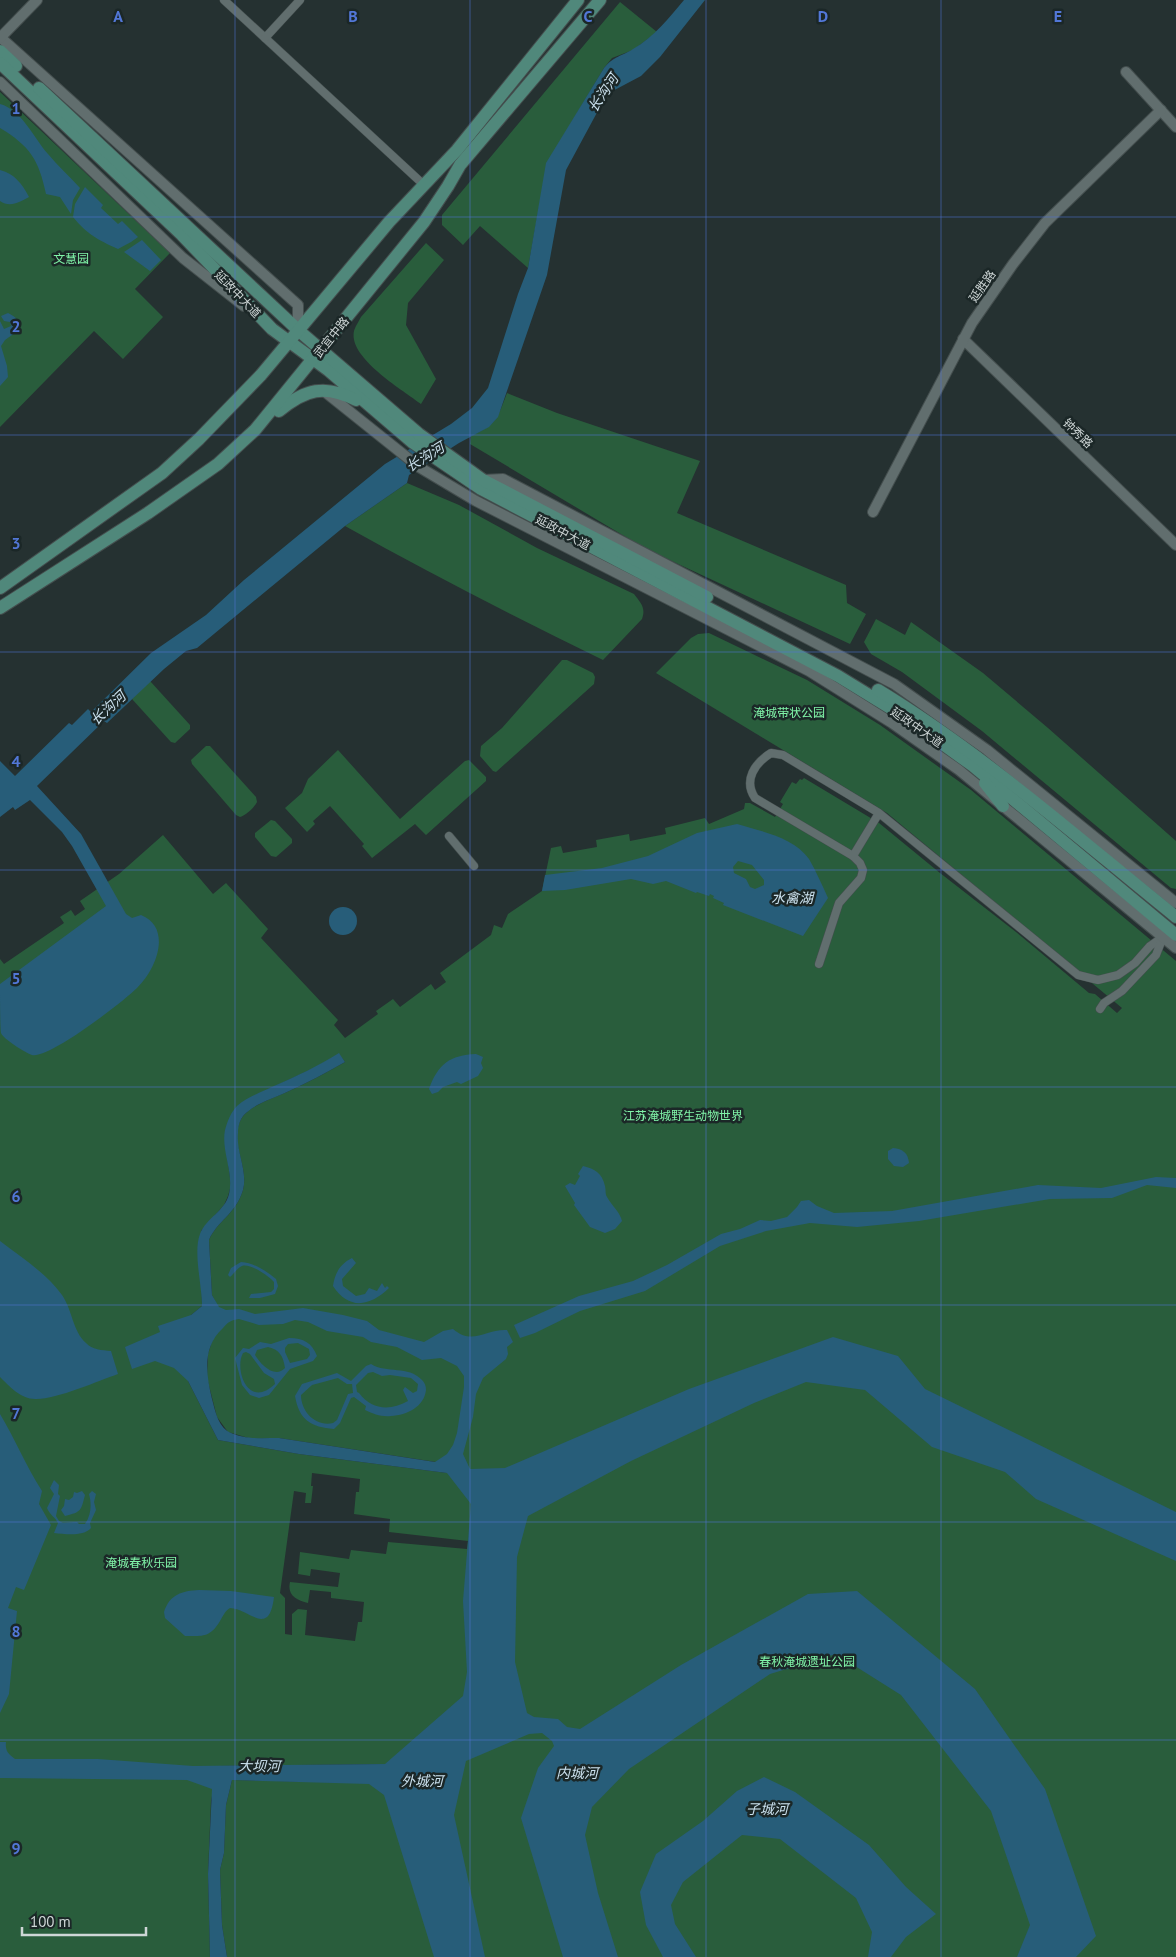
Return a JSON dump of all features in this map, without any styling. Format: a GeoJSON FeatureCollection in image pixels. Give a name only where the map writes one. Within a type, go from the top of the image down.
{"type":"FeatureCollection","features":[{"type":"Feature","properties":{"kind":"main road","name":"武宜中路"},"geometry":{"type":"LineString","coordinates":[[0,608],[58,572],[184,488],[218,464],[255,430],[424,222],[460,165],[600,0]]}},
{"type":"Feature","properties":{"kind":"main road"},"geometry":{"type":"LineString","coordinates":[[0,588],[162,473],[199,439],[261,375],[371,243],[457,150],[577,1]]}},
{"type":"Feature","properties":{"kind":"main road","name":"延政中大道"},"geometry":{"type":"LineString","coordinates":[[0,51],[298,330],[317,354],[370,407],[482,484],[838,676],[908,719],[970,764],[1172,932]]}},
{"type":"Feature","properties":{"kind":"main road","name":"延政中大道"},"geometry":{"type":"LineString","coordinates":[[0,63],[182,236],[272,329],[289,342],[317,354],[416,438]]}},
{"type":"Feature","properties":{"kind":"main road"},"geometry":{"type":"LineString","coordinates":[[255,430],[288,403],[304,393],[324,391],[343,394],[370,407]]}},
{"type":"Feature","properties":{"kind":"main road","name":"延政中大道"},"geometry":{"type":"LineString","coordinates":[[482,484],[841,668],[911,710],[976,757],[1176,917]]}},
{"type":"Feature","properties":{"kind":"main road"},"geometry":{"type":"LineString","coordinates":[[970,764],[1003,806]]}},
{"type":"Feature","properties":{"kind":"street"},"geometry":{"type":"LineString","coordinates":[[37,0],[0,38],[298,305],[298,330]]}},
{"type":"Feature","properties":{"kind":"street"},"geometry":{"type":"LineString","coordinates":[[224,0],[424,185]]}},
{"type":"Feature","properties":{"kind":"street"},"geometry":{"type":"LineString","coordinates":[[265,38],[300,0]]}},
{"type":"Feature","properties":{"kind":"street"},"geometry":{"type":"LineString","coordinates":[[1126,72],[1176,127]]}},
{"type":"Feature","properties":{"kind":"street"},"geometry":{"type":"LineString","coordinates":[[0,82],[183,258],[272,329]]}},
{"type":"Feature","properties":{"kind":"street","name":"延胜路"},"geometry":{"type":"LineString","coordinates":[[873,512],[963,339],[1012,264],[1045,223],[1161,110]]}},
{"type":"Feature","properties":{"kind":"street","name":"钟秀路"},"geometry":{"type":"LineString","coordinates":[[963,339],[1176,545]]}},
{"type":"Feature","properties":{"kind":"street"},"geometry":{"type":"LineString","coordinates":[[324,391],[398,452],[419,467],[476,501],[809,671],[892,723],[959,770],[1003,806],[1172,932],[1176,948]]}},
{"type":"Feature","properties":{"kind":"street"},"geometry":{"type":"LineString","coordinates":[[482,484],[503,479],[894,684],[987,750],[1176,903]]}},
{"type":"Feature","properties":{"kind":"street"},"geometry":{"type":"LineString","coordinates":[[819,964],[839,903],[861,878],[862,870],[860,862],[853,856],[755,798],[749,789],[749,780],[761,760],[771,753],[782,756],[879,813],[1078,975],[1098,980],[1118,975],[1135,963],[1150,946],[1172,932]]}},
{"type":"Feature","properties":{"kind":"street"},"geometry":{"type":"LineString","coordinates":[[853,856],[879,813]]}},
{"type":"Feature","properties":{"kind":"street"},"geometry":{"type":"LineString","coordinates":[[449,836],[474,866]]}},
{"type":"Feature","properties":{"kind":"street"},"geometry":{"type":"LineString","coordinates":[[1100,1009],[1104,1003],[1122,991],[1156,955],[1172,932]]}},
{"type":"Feature","properties":{"kind":"green space"},"geometry":{"type":"Polygon","coordinates":[[[620,2],[657,32],[633,50],[612,58],[604,68],[547,163],[528,268],[480,226],[463,245],[442,225],[442,215],[620,2]]]}},
{"type":"Feature","properties":{"kind":"green space","name":"文慧园"},"geometry":{"type":"Polygon","coordinates":[[[0,92],[170,253],[135,289],[163,317],[123,359],[94,331],[0,427],[0,92]]]}},
{"type":"Feature","properties":{"kind":"green space"},"geometry":{"type":"Polygon","coordinates":[[[426,243],[444,260],[408,303],[406,325],[436,379],[421,404],[390,382],[368,362],[359,352],[354,341],[354,331],[361,317],[426,243]]]}},
{"type":"Feature","properties":{"kind":"green space"},"geometry":{"type":"Polygon","coordinates":[[[507,393],[557,413],[700,461],[677,513],[846,585],[847,603],[866,614],[850,644],[646,549],[470,444],[471,436],[486,428],[495,420],[507,393]]]}},
{"type":"Feature","properties":{"kind":"green space"},"geometry":{"type":"Polygon","coordinates":[[[407,483],[459,505],[537,548],[634,594],[643,609],[642,619],[603,660],[408,561],[345,526],[407,483]]]}},
{"type":"Feature","properties":{"kind":"green space"},"geometry":{"type":"Polygon","coordinates":[[[876,619],[905,635],[911,622],[983,673],[1176,841],[1176,889],[1171,888],[982,731],[902,672],[871,654],[864,642],[876,619]]]}},
{"type":"Feature","properties":{"kind":"green space"},"geometry":{"type":"Polygon","coordinates":[[[709,633],[807,680],[880,725],[971,790],[1176,961],[1176,1957],[227,1957],[222,1925],[220,1870],[224,1853],[226,1805],[232,1780],[369,1783],[385,1764],[218,1766],[211,1801],[208,1874],[210,1957],[0,1957],[0,959],[4,964],[64,923],[60,917],[71,910],[75,916],[85,909],[80,901],[119,874],[163,835],[213,894],[226,883],[268,929],[261,938],[338,1020],[334,1025],[345,1038],[378,1014],[376,1011],[393,999],[400,1007],[431,984],[435,990],[446,982],[440,973],[491,935],[494,925],[502,928],[508,914],[542,891],[551,848],[561,846],[563,853],[597,847],[596,840],[629,834],[630,841],[666,834],[665,828],[705,818],[709,824],[744,809],[745,803],[750,803],[775,817],[783,804],[780,802],[792,782],[796,784],[800,779],[804,778],[879,823],[1089,993],[1095,994],[1117,1013],[1122,1008],[887,813],[656,673],[691,638],[698,634],[709,633]],[[339,1054],[252,1097],[225,1130],[231,1185],[224,1205],[201,1231],[202,1306],[191,1315],[188,1381],[218,1440],[299,1454],[447,1473],[436,1462],[279,1438],[252,1439],[228,1432],[217,1417],[207,1378],[208,1354],[214,1335],[216,1303],[212,1295],[209,1240],[212,1233],[236,1205],[243,1190],[244,1176],[237,1140],[241,1120],[255,1106],[302,1085],[345,1062],[339,1054]],[[312,1473],[311,1503],[305,1503],[306,1493],[294,1491],[280,1593],[285,1598],[285,1634],[292,1635],[292,1614],[298,1609],[307,1610],[305,1635],[355,1641],[358,1622],[362,1622],[364,1602],[331,1598],[331,1592],[310,1590],[308,1603],[291,1594],[290,1582],[338,1587],[340,1573],[311,1569],[310,1576],[298,1574],[300,1552],[349,1559],[351,1550],[386,1554],[388,1542],[467,1549],[468,1541],[389,1532],[390,1519],[354,1514],[356,1492],[359,1492],[360,1479],[312,1473]]]}},
{"type":"Feature","properties":{"kind":"green space"},"geometry":{"type":"Polygon","coordinates":[[[562,660],[567,660],[593,673],[595,677],[594,684],[496,772],[493,771],[480,756],[481,746],[502,728],[562,660]]]}},
{"type":"Feature","properties":{"kind":"green space"},"geometry":{"type":"Polygon","coordinates":[[[150,681],[190,725],[190,729],[175,743],[171,742],[132,699],[150,681]]]}},
{"type":"Feature","properties":{"kind":"green space"},"geometry":{"type":"Polygon","coordinates":[[[206,746],[210,746],[256,797],[256,804],[250,811],[240,817],[236,815],[192,764],[191,760],[206,746]]]}},
{"type":"Feature","properties":{"kind":"green space"},"geometry":{"type":"Polygon","coordinates":[[[338,750],[400,819],[465,761],[469,760],[486,777],[486,781],[426,835],[415,824],[372,858],[362,846],[364,844],[330,806],[313,821],[315,824],[307,832],[285,808],[302,793],[308,779],[338,750]]]}},
{"type":"Feature","properties":{"kind":"green space"},"geometry":{"type":"Polygon","coordinates":[[[271,820],[275,821],[292,839],[292,843],[276,857],[271,856],[255,837],[255,833],[271,820]]]}},
{"type":"Feature","properties":{"kind":"water","name":"长沟河"},"geometry":{"type":"Polygon","coordinates":[[[684,0],[705,0],[660,57],[641,76],[607,94],[566,170],[547,275],[498,417],[489,427],[459,443],[409,475],[407,483],[345,526],[197,648],[186,651],[164,669],[107,723],[104,721],[37,786],[81,834],[126,914],[132,918],[141,915],[151,921],[157,929],[159,939],[158,950],[150,971],[137,988],[117,1005],[69,1039],[41,1054],[32,1055],[20,1049],[1,1033],[0,984],[106,906],[62,832],[30,800],[15,810],[13,807],[0,817],[0,761],[15,776],[69,723],[72,725],[88,709],[91,712],[151,653],[206,615],[244,580],[385,464],[451,424],[472,408],[488,388],[528,268],[546,163],[604,68],[615,58],[629,52],[648,39],[684,0]]]}},
{"type":"Feature","properties":{"kind":"water"},"geometry":{"type":"Polygon","coordinates":[[[0,104],[8,107],[21,118],[48,154],[80,188],[73,200],[71,214],[60,197],[46,194],[40,172],[32,155],[19,141],[0,128],[0,104]]]}},
{"type":"Feature","properties":{"kind":"water"},"geometry":{"type":"Polygon","coordinates":[[[0,170],[18,180],[29,197],[11,204],[0,201],[0,170]]]}},
{"type":"Feature","properties":{"kind":"water"},"geometry":{"type":"Polygon","coordinates":[[[85,187],[103,205],[101,208],[118,224],[122,221],[138,237],[118,249],[83,228],[73,217],[75,204],[85,187]]]}},
{"type":"Feature","properties":{"kind":"water"},"geometry":{"type":"Polygon","coordinates":[[[142,240],[161,260],[150,271],[124,252],[142,240]]]}},
{"type":"Feature","properties":{"kind":"water"},"geometry":{"type":"Polygon","coordinates":[[[8,313],[17,319],[19,330],[5,340],[1,346],[8,377],[0,386],[0,321],[4,329],[11,326],[10,322],[4,321],[1,316],[8,313]]]}},
{"type":"Feature","properties":{"kind":"water","name":"水禽湖"},"geometry":{"type":"Polygon","coordinates":[[[737,824],[786,840],[803,851],[812,864],[828,898],[803,936],[723,905],[724,903],[713,898],[714,896],[710,894],[709,896],[696,893],[666,881],[653,884],[631,879],[565,890],[542,891],[545,875],[602,868],[648,856],[697,833],[737,824]],[[738,861],[733,867],[734,873],[746,879],[750,887],[755,889],[764,885],[764,880],[752,865],[738,861]]]}},
{"type":"Feature","properties":{"kind":"water"},"geometry":{"type":"Polygon","coordinates":[[[343,907],[353,911],[357,921],[353,931],[343,935],[333,931],[329,921],[333,911],[343,907]]]}},
{"type":"Feature","properties":{"kind":"water"},"geometry":{"type":"Polygon","coordinates":[[[339,1053],[345,1062],[302,1085],[255,1106],[241,1120],[238,1128],[238,1140],[244,1176],[243,1190],[236,1205],[212,1233],[209,1240],[212,1295],[219,1307],[226,1310],[239,1309],[255,1314],[303,1308],[367,1321],[379,1330],[424,1342],[443,1331],[453,1329],[460,1334],[473,1337],[499,1330],[507,1330],[513,1342],[507,1347],[508,1354],[506,1359],[483,1378],[476,1394],[473,1417],[463,1454],[470,1469],[505,1468],[689,1389],[833,1337],[898,1356],[925,1389],[1176,1512],[1176,1561],[1036,1499],[1005,1472],[932,1447],[865,1390],[806,1382],[754,1403],[631,1461],[528,1516],[517,1557],[515,1662],[527,1713],[534,1717],[558,1719],[567,1727],[580,1729],[681,1665],[808,1594],[857,1591],[975,1689],[1045,1789],[1096,1936],[1076,1957],[1017,1957],[1030,1925],[991,1811],[901,1695],[836,1654],[770,1674],[629,1769],[592,1807],[585,1835],[598,1893],[618,1957],[563,1957],[521,1818],[538,1768],[554,1746],[552,1741],[542,1733],[529,1734],[466,1761],[454,1815],[485,1957],[434,1957],[384,1795],[369,1784],[232,1780],[226,1805],[224,1853],[220,1870],[222,1925],[227,1957],[210,1957],[208,1874],[212,1789],[187,1780],[0,1778],[0,1742],[6,1742],[6,1748],[10,1756],[15,1759],[98,1759],[193,1766],[385,1764],[463,1696],[467,1672],[463,1601],[471,1504],[447,1473],[299,1454],[218,1440],[188,1381],[174,1368],[155,1361],[132,1369],[125,1347],[160,1332],[158,1326],[191,1315],[202,1306],[197,1250],[198,1241],[203,1228],[224,1205],[229,1194],[230,1178],[224,1138],[227,1124],[233,1111],[250,1097],[299,1075],[339,1053]],[[239,1319],[226,1324],[216,1335],[209,1352],[207,1371],[212,1399],[222,1426],[229,1432],[247,1437],[279,1438],[435,1462],[447,1454],[453,1445],[457,1433],[464,1387],[464,1376],[457,1366],[441,1358],[422,1360],[397,1347],[371,1342],[363,1337],[327,1331],[308,1322],[295,1320],[283,1324],[259,1325],[239,1319]]]}},
{"type":"Feature","properties":{"kind":"water"},"geometry":{"type":"Polygon","coordinates":[[[476,1054],[483,1057],[481,1063],[483,1068],[478,1076],[461,1084],[457,1082],[443,1087],[438,1092],[432,1094],[429,1089],[436,1073],[446,1062],[459,1056],[476,1054]]]}},
{"type":"Feature","properties":{"kind":"water"},"geometry":{"type":"Polygon","coordinates":[[[893,1148],[904,1152],[909,1163],[903,1167],[894,1166],[888,1159],[888,1151],[893,1148]]]}},
{"type":"Feature","properties":{"kind":"water"},"geometry":{"type":"Polygon","coordinates":[[[583,1166],[594,1170],[602,1178],[606,1196],[620,1215],[622,1221],[615,1229],[605,1233],[590,1227],[574,1205],[575,1203],[565,1186],[570,1183],[575,1185],[580,1176],[578,1174],[583,1166]]]}},
{"type":"Feature","properties":{"kind":"water"},"geometry":{"type":"Polygon","coordinates":[[[1156,1177],[1176,1178],[1176,1188],[1147,1185],[1112,1198],[1050,1199],[919,1221],[857,1227],[810,1223],[766,1231],[720,1246],[645,1291],[580,1311],[535,1333],[520,1338],[514,1325],[579,1296],[633,1281],[667,1265],[721,1234],[740,1229],[760,1220],[771,1221],[787,1217],[801,1201],[809,1200],[817,1206],[834,1213],[892,1211],[1038,1185],[1101,1188],[1156,1177]]]}},
{"type":"Feature","properties":{"kind":"water"},"geometry":{"type":"Polygon","coordinates":[[[0,1241],[33,1266],[56,1287],[65,1301],[78,1333],[91,1347],[111,1351],[118,1374],[43,1399],[25,1397],[11,1388],[0,1377],[0,1241]]]}},
{"type":"Feature","properties":{"kind":"water"},"geometry":{"type":"Polygon","coordinates":[[[352,1258],[356,1263],[342,1279],[343,1286],[356,1296],[365,1294],[369,1288],[377,1291],[382,1283],[385,1288],[387,1286],[389,1288],[374,1299],[359,1303],[352,1302],[339,1294],[333,1286],[335,1277],[344,1263],[352,1258]]]}},
{"type":"Feature","properties":{"kind":"water"},"geometry":{"type":"Polygon","coordinates":[[[241,1262],[256,1266],[276,1279],[278,1286],[275,1294],[260,1298],[249,1298],[251,1294],[271,1292],[274,1289],[274,1282],[250,1266],[240,1267],[230,1277],[228,1275],[231,1268],[241,1262]]]}},
{"type":"Feature","properties":{"kind":"water"},"geometry":{"type":"Polygon","coordinates":[[[289,1338],[299,1339],[307,1342],[317,1356],[313,1361],[290,1369],[269,1395],[259,1398],[250,1395],[242,1385],[235,1358],[243,1348],[249,1349],[260,1342],[271,1344],[289,1338]],[[298,1343],[288,1344],[285,1348],[290,1363],[307,1359],[310,1355],[309,1349],[298,1343]],[[268,1347],[257,1350],[255,1355],[268,1369],[277,1372],[285,1368],[282,1357],[275,1350],[268,1347]],[[243,1353],[240,1368],[242,1377],[251,1390],[257,1392],[266,1391],[275,1384],[274,1379],[264,1373],[250,1354],[243,1353]]]}},
{"type":"Feature","properties":{"kind":"water"},"geometry":{"type":"Polygon","coordinates":[[[371,1364],[384,1369],[404,1371],[416,1375],[426,1386],[425,1396],[409,1412],[384,1416],[365,1410],[366,1406],[354,1397],[351,1398],[340,1423],[334,1429],[307,1421],[300,1411],[295,1396],[302,1384],[337,1373],[351,1381],[366,1366],[371,1364]],[[373,1372],[368,1373],[356,1385],[357,1392],[375,1406],[395,1406],[408,1401],[403,1390],[405,1387],[413,1393],[417,1391],[418,1384],[411,1378],[390,1375],[382,1376],[373,1372]],[[338,1378],[312,1385],[301,1395],[307,1412],[321,1423],[333,1423],[337,1420],[348,1394],[353,1393],[352,1384],[347,1384],[338,1378]]]}},
{"type":"Feature","properties":{"kind":"water"},"geometry":{"type":"Polygon","coordinates":[[[0,1414],[42,1491],[39,1504],[51,1525],[24,1590],[16,1587],[8,1608],[17,1611],[9,1694],[0,1713],[0,1414]]]}},
{"type":"Feature","properties":{"kind":"water"},"geometry":{"type":"Polygon","coordinates":[[[54,1480],[59,1485],[58,1494],[60,1496],[56,1516],[63,1523],[77,1522],[85,1524],[90,1510],[89,1494],[92,1491],[96,1494],[94,1502],[96,1510],[90,1523],[91,1528],[88,1531],[74,1534],[54,1533],[58,1523],[47,1508],[54,1494],[50,1488],[54,1480]]]}},
{"type":"Feature","properties":{"kind":"water"},"geometry":{"type":"Polygon","coordinates":[[[82,1491],[85,1495],[80,1510],[65,1516],[61,1510],[65,1499],[69,1500],[73,1497],[74,1492],[82,1491]]]}},
{"type":"Feature","properties":{"kind":"water"},"geometry":{"type":"Polygon","coordinates":[[[187,1591],[231,1591],[274,1597],[268,1616],[263,1619],[230,1608],[225,1612],[213,1631],[201,1636],[185,1636],[165,1618],[164,1612],[173,1597],[187,1591]]]}},
{"type":"Feature","properties":{"kind":"water","name":"子城河"},"geometry":{"type":"Polygon","coordinates":[[[764,1777],[795,1792],[869,1845],[906,1887],[936,1914],[906,1937],[891,1957],[868,1957],[872,1932],[856,1898],[780,1839],[742,1835],[683,1882],[671,1905],[675,1924],[696,1957],[663,1957],[646,1925],[640,1892],[656,1854],[703,1821],[737,1791],[764,1777]]]}},
{"type":"Feature","properties":{"kind":"park label","name":"淹城带状公园"},"geometry":{"type":"Point","coordinates":[789,712]}},
{"type":"Feature","properties":{"kind":"park label","name":"江苏淹城野生动物世界"},"geometry":{"type":"Point","coordinates":[683,1115]}},
{"type":"Feature","properties":{"kind":"park label","name":"淹城春秋乐园"},"geometry":{"type":"Point","coordinates":[141,1562]}},
{"type":"Feature","properties":{"kind":"park label","name":"春秋淹城遗址公园"},"geometry":{"type":"Point","coordinates":[807,1661]}},
{"type":"Feature","properties":{"kind":"water label","name":"大坝河"},"geometry":{"type":"Point","coordinates":[259,1766]}},
{"type":"Feature","properties":{"kind":"water label","name":"内城河"},"geometry":{"type":"Point","coordinates":[577,1773]}},
{"type":"Feature","properties":{"kind":"water label","name":"外城河"},"geometry":{"type":"Point","coordinates":[422,1781]}}]}
